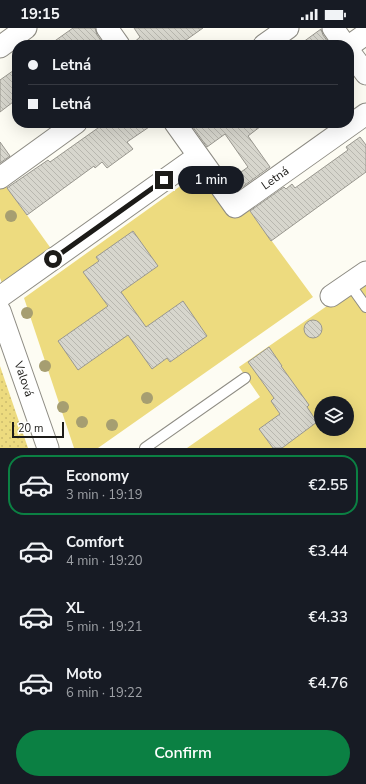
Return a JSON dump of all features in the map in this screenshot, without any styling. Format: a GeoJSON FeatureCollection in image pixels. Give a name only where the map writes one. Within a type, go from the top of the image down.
{"type":"FeatureCollection","features":[{"type":"Feature","properties":{"kind":"street"},"geometry":{"type":"LineString","coordinates":[[0,47],[26,28]]}},
{"type":"Feature","properties":{"kind":"street"},"geometry":{"type":"LineString","coordinates":[[271,40],[288,28]]}},
{"type":"Feature","properties":{"kind":"street"},"geometry":{"type":"LineString","coordinates":[[333,28],[341,40]]}},
{"type":"Feature","properties":{"kind":"street"},"geometry":{"type":"LineString","coordinates":[[354,42],[366,34]]}},
{"type":"Feature","properties":{"kind":"street"},"geometry":{"type":"LineString","coordinates":[[354,58],[366,74]]}},
{"type":"Feature","properties":{"kind":"street","name":"Letná"},"geometry":{"type":"LineString","coordinates":[[354,122],[366,114]]}},
{"type":"Feature","properties":{"kind":"street"},"geometry":{"type":"LineString","coordinates":[[0,178],[69,128]]}},
{"type":"Feature","properties":{"kind":"street","name":"Letná"},"geometry":{"type":"LineString","coordinates":[[178,128],[235,206],[346,128]]}},
{"type":"Feature","properties":{"kind":"street"},"geometry":{"type":"LineString","coordinates":[[0,297],[198,156]]}},
{"type":"Feature","properties":{"kind":"street"},"geometry":{"type":"LineString","coordinates":[[331,296],[366,272]]}},
{"type":"Feature","properties":{"kind":"street","name":"Valová"},"geometry":{"type":"LineString","coordinates":[[0,311],[48,448]]}},
{"type":"Feature","properties":{"kind":"lane"},"geometry":{"type":"LineString","coordinates":[[349,283],[366,307]]}},
{"type":"Feature","properties":{"kind":"lane"},"geometry":{"type":"LineString","coordinates":[[145,448],[245,378]]}},
{"type":"Feature","properties":{"kind":"shaded area"},"geometry":{"type":"Polygon","coordinates":[[[200,172],[231,217],[246,206],[313,297],[98,448],[74,448],[24,298],[200,172]]]}},
{"type":"Feature","properties":{"kind":"shaded area"},"geometry":{"type":"Polygon","coordinates":[[[4,183],[52,250],[3,286],[0,278],[0,186],[4,183]]]}},
{"type":"Feature","properties":{"kind":"shaded area"},"geometry":{"type":"Polygon","coordinates":[[[366,279],[366,448],[187,448],[260,397],[239,367],[366,279]]]}},
{"type":"Feature","properties":{"kind":"shaded area"},"geometry":{"type":"Polygon","coordinates":[[[0,366],[28,448],[0,448],[0,366]]]}},
{"type":"Feature","properties":{"kind":"building"},"geometry":{"type":"Polygon","coordinates":[[[73,28],[95,28],[100,40],[56,40],[73,28]]]}},
{"type":"Feature","properties":{"kind":"building"},"geometry":{"type":"Polygon","coordinates":[[[134,28],[203,28],[186,40],[137,40],[140,37],[134,28]]]}},
{"type":"Feature","properties":{"kind":"building"},"geometry":{"type":"Polygon","coordinates":[[[321,29],[326,40],[306,40],[321,29]]]}},
{"type":"Feature","properties":{"kind":"building"},"geometry":{"type":"Polygon","coordinates":[[[12,72],[12,103],[0,112],[0,80],[12,72]]]}},
{"type":"Feature","properties":{"kind":"building"},"geometry":{"type":"Polygon","coordinates":[[[98,128],[148,128],[127,142],[133,149],[107,168],[102,162],[95,168],[94,166],[27,215],[7,188],[48,160],[50,162],[98,128]]]}},
{"type":"Feature","properties":{"kind":"building"},"geometry":{"type":"Polygon","coordinates":[[[194,128],[258,128],[248,136],[270,167],[238,190],[230,180],[248,167],[225,134],[207,147],[194,128]]]}},
{"type":"Feature","properties":{"kind":"building"},"geometry":{"type":"Polygon","coordinates":[[[360,137],[366,145],[366,172],[271,241],[250,211],[284,187],[286,189],[292,184],[295,188],[348,150],[346,147],[360,137]]]}},
{"type":"Feature","properties":{"kind":"building"},"geometry":{"type":"Polygon","coordinates":[[[0,142],[10,156],[0,163],[0,142]]]}},
{"type":"Feature","properties":{"kind":"building"},"geometry":{"type":"Polygon","coordinates":[[[133,231],[158,266],[121,292],[146,327],[183,301],[207,336],[170,362],[167,358],[152,369],[128,335],[78,370],[58,341],[108,306],[83,272],[99,261],[96,257],[133,231]]]}},
{"type":"Feature","properties":{"kind":"building"},"geometry":{"type":"Polygon","coordinates":[[[313,320],[319,323],[322,329],[319,335],[313,338],[307,335],[304,329],[307,323],[313,320]]]}},
{"type":"Feature","properties":{"kind":"building"},"geometry":{"type":"Polygon","coordinates":[[[269,347],[309,405],[307,407],[314,418],[314,424],[282,448],[273,448],[259,429],[280,414],[271,401],[274,398],[248,362],[269,347]]]}},
{"type":"Feature","properties":{"kind":"route"},"geometry":{"type":"LineString","coordinates":[[53,259],[164,180]]}}]}
